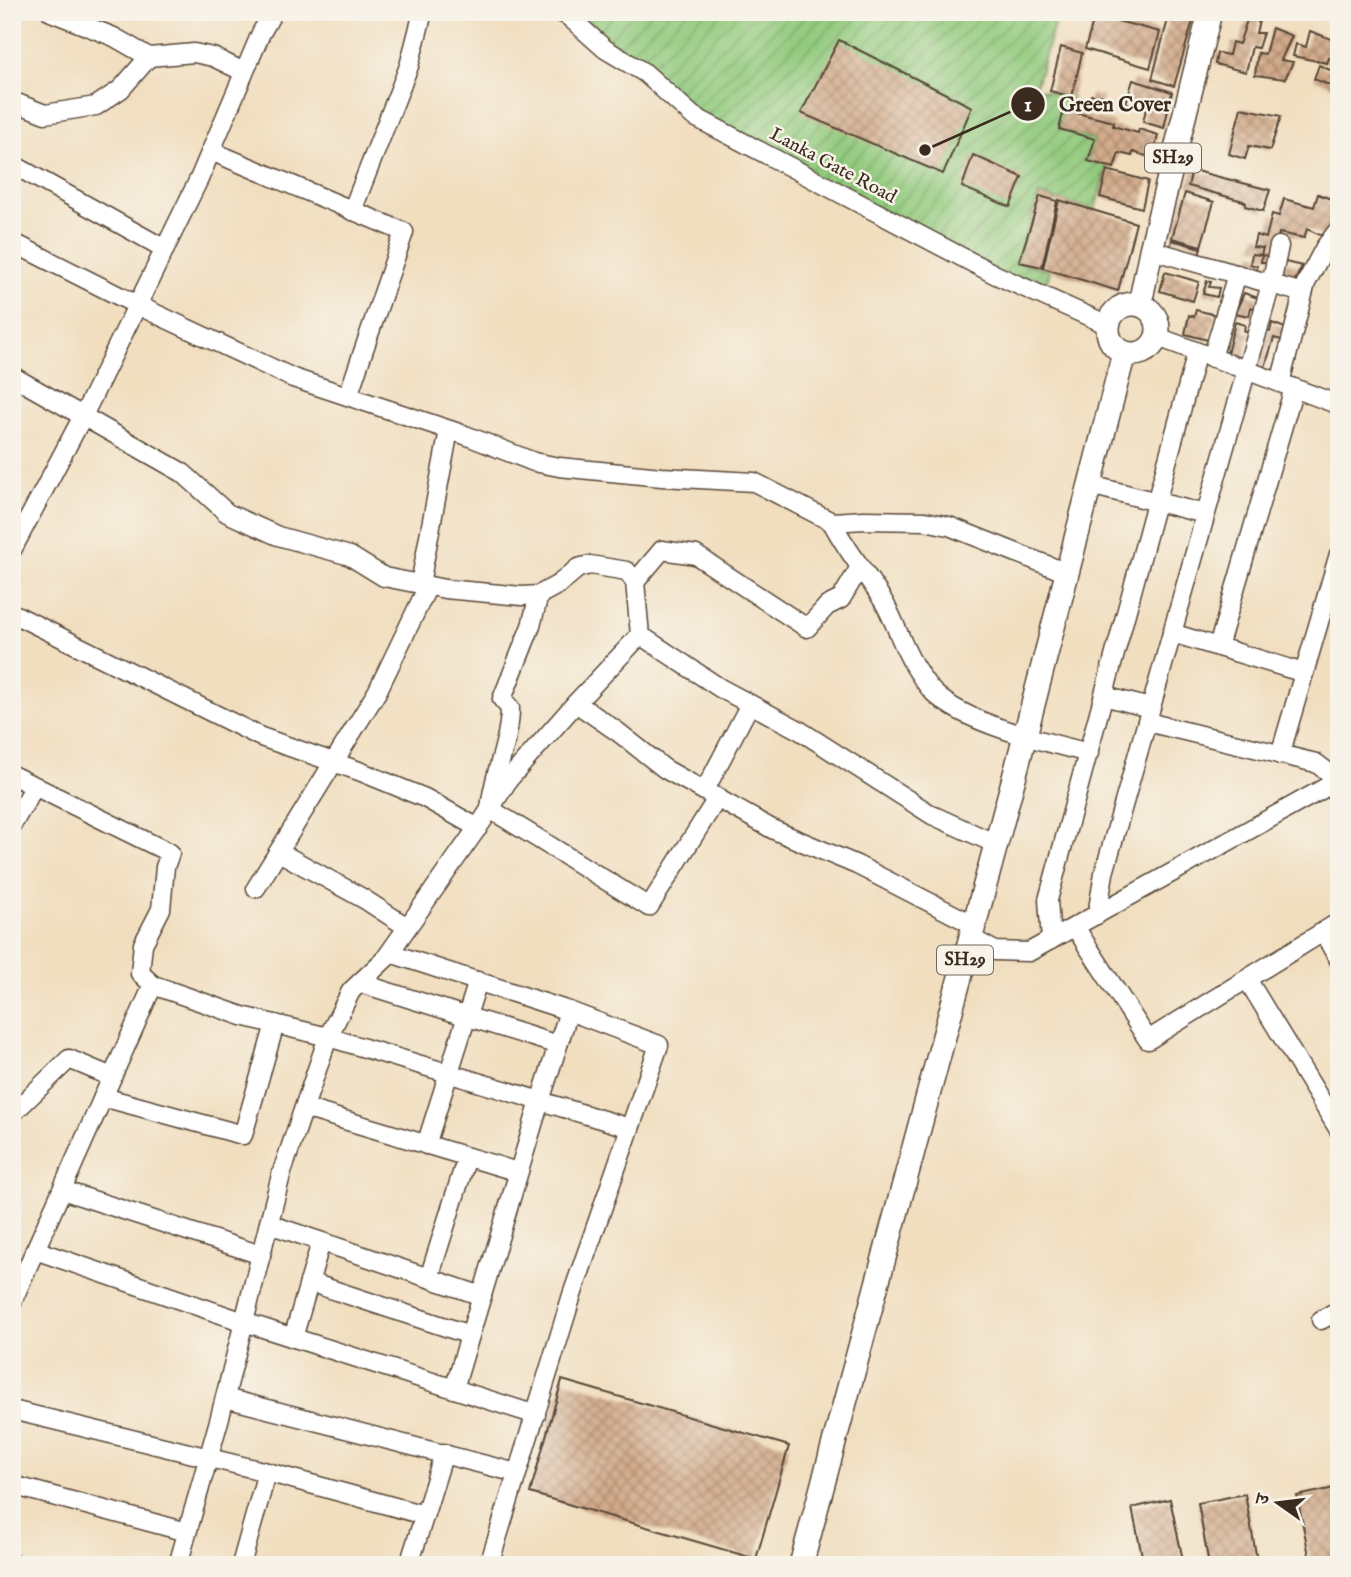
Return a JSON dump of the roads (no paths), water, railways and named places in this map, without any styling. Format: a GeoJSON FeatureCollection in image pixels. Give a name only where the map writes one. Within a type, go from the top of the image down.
{"type":"FeatureCollection","features":[{"type":"Feature","properties":{"kind":"main road","name":"SH29"},"geometry":{"type":"LineString","coordinates":[[1140,304],[1210,12]]}},
{"type":"Feature","properties":{"kind":"main road"},"geometry":{"type":"LineString","coordinates":[[1140,304],[1153,313],[1157,321],[1158,337],[1148,351],[1132,355],[1124,353],[1111,342],[1108,325],[1111,317],[1123,306],[1140,304]]}},
{"type":"Feature","properties":{"kind":"main road","name":"SH29"},"geometry":{"type":"LineString","coordinates":[[801,1565],[1025,737],[1124,353]]}},
{"type":"Feature","properties":{"kind":"street"},"geometry":{"type":"LineString","coordinates":[[51,12],[114,37],[149,57],[194,52],[213,57],[244,72]]}},
{"type":"Feature","properties":{"kind":"street"},"geometry":{"type":"LineString","coordinates":[[12,550],[83,416],[165,249],[211,151],[261,33],[273,12]]}},
{"type":"Feature","properties":{"kind":"street"},"geometry":{"type":"LineString","coordinates":[[352,211],[409,66],[423,12]]}},
{"type":"Feature","properties":{"kind":"street","name":"Lanka Gate Road"},"geometry":{"type":"LineString","coordinates":[[566,14],[605,49],[645,73],[693,116],[996,275],[1108,325]]}},
{"type":"Feature","properties":{"kind":"street"},"geometry":{"type":"LineString","coordinates":[[12,101],[45,114],[96,106],[121,89],[149,57]]}},
{"type":"Feature","properties":{"kind":"street"},"geometry":{"type":"LineString","coordinates":[[211,151],[404,232],[348,396]]}},
{"type":"Feature","properties":{"kind":"street"},"geometry":{"type":"LineString","coordinates":[[12,164],[165,249]]}},
{"type":"Feature","properties":{"kind":"street"},"geometry":{"type":"LineString","coordinates":[[1218,647],[1287,386],[1306,282],[1325,247],[1339,229]]}},
{"type":"Feature","properties":{"kind":"street"},"geometry":{"type":"LineString","coordinates":[[12,242],[255,362],[293,378],[449,430],[534,462],[662,477],[754,482],[832,522],[925,521],[949,526],[1067,573]]}},
{"type":"Feature","properties":{"kind":"street"},"geometry":{"type":"LineString","coordinates":[[1097,915],[1104,873],[1271,284],[1279,246]]}},
{"type":"Feature","properties":{"kind":"street"},"geometry":{"type":"LineString","coordinates":[[1151,250],[1303,293]]}},
{"type":"Feature","properties":{"kind":"street"},"geometry":{"type":"LineString","coordinates":[[1051,940],[1048,900],[1158,502],[1205,355],[1237,274]]}},
{"type":"Feature","properties":{"kind":"street"},"geometry":{"type":"LineString","coordinates":[[1158,337],[1339,405]]}},
{"type":"Feature","properties":{"kind":"street"},"geometry":{"type":"LineString","coordinates":[[12,376],[183,473],[227,513],[278,536],[350,556],[384,577],[424,585],[522,597],[539,595],[559,584],[578,568],[590,565],[627,571],[635,582],[640,635],[509,779],[390,953],[352,992],[328,1037],[281,1175],[225,1398],[178,1565]]}},
{"type":"Feature","properties":{"kind":"street"},"geometry":{"type":"LineString","coordinates":[[256,888],[377,692],[424,585],[449,430]]}},
{"type":"Feature","properties":{"kind":"street"},"geometry":{"type":"LineString","coordinates":[[1090,485],[1205,514]]}},
{"type":"Feature","properties":{"kind":"street"},"geometry":{"type":"LineString","coordinates":[[832,522],[845,548],[875,587],[897,624],[914,666],[934,693],[960,711],[1025,737],[1088,753]]}},
{"type":"Feature","properties":{"kind":"street"},"geometry":{"type":"LineString","coordinates":[[635,582],[662,550],[696,555],[807,628],[827,606],[841,599],[860,568]]}},
{"type":"Feature","properties":{"kind":"street"},"geometry":{"type":"LineString","coordinates":[[1280,755],[1336,578],[1339,554]]}},
{"type":"Feature","properties":{"kind":"street"},"geometry":{"type":"LineString","coordinates":[[491,808],[492,785],[510,723],[510,708],[502,699],[531,626],[539,595]]}},
{"type":"Feature","properties":{"kind":"street"},"geometry":{"type":"LineString","coordinates":[[12,613],[261,737],[335,762],[425,798],[478,828]]}},
{"type":"Feature","properties":{"kind":"street"},"geometry":{"type":"LineString","coordinates":[[1172,633],[1304,673]]}},
{"type":"Feature","properties":{"kind":"street"},"geometry":{"type":"LineString","coordinates":[[640,635],[720,688],[799,730],[932,815],[996,844]]}},
{"type":"Feature","properties":{"kind":"street"},"geometry":{"type":"LineString","coordinates":[[576,703],[665,769],[774,830],[857,866],[972,931],[995,951],[1029,952],[1338,780],[1316,763],[1280,755],[1149,715],[1104,696]]}},
{"type":"Feature","properties":{"kind":"street"},"geometry":{"type":"LineString","coordinates":[[491,808],[649,908],[711,794],[750,704]]}},
{"type":"Feature","properties":{"kind":"street"},"geometry":{"type":"LineString","coordinates":[[12,775],[170,853],[165,867],[161,909],[143,944],[140,973],[153,985],[242,1016],[328,1037],[630,1128]]}},
{"type":"Feature","properties":{"kind":"street"},"geometry":{"type":"LineString","coordinates":[[12,825],[35,786]]}},
{"type":"Feature","properties":{"kind":"street"},"geometry":{"type":"LineString","coordinates":[[279,852],[364,899],[407,928]]}},
{"type":"Feature","properties":{"kind":"street"},"geometry":{"type":"LineString","coordinates":[[1075,927],[1148,1041],[1339,922]]}},
{"type":"Feature","properties":{"kind":"street"},"geometry":{"type":"LineString","coordinates":[[1323,932],[1339,960]]}},
{"type":"Feature","properties":{"kind":"street"},"geometry":{"type":"LineString","coordinates":[[390,953],[569,1011],[659,1045],[572,1295],[489,1565]]}},
{"type":"Feature","properties":{"kind":"street"},"geometry":{"type":"LineString","coordinates":[[1247,979],[1339,1130]]}},
{"type":"Feature","properties":{"kind":"street"},"geometry":{"type":"LineString","coordinates":[[426,1145],[478,981]]}},
{"type":"Feature","properties":{"kind":"street"},"geometry":{"type":"LineString","coordinates":[[360,983],[558,1045]]}},
{"type":"Feature","properties":{"kind":"street"},"geometry":{"type":"LineString","coordinates":[[12,1302],[153,985]]}},
{"type":"Feature","properties":{"kind":"street"},"geometry":{"type":"LineString","coordinates":[[454,1389],[569,1011]]}},
{"type":"Feature","properties":{"kind":"street"},"geometry":{"type":"LineString","coordinates":[[103,1097],[243,1135],[275,1024]]}},
{"type":"Feature","properties":{"kind":"street"},"geometry":{"type":"LineString","coordinates":[[12,1114],[69,1059],[112,1077]]}},
{"type":"Feature","properties":{"kind":"street"},"geometry":{"type":"LineString","coordinates":[[304,1108],[519,1172]]}},
{"type":"Feature","properties":{"kind":"street"},"geometry":{"type":"LineString","coordinates":[[429,1278],[467,1157]]}},
{"type":"Feature","properties":{"kind":"street"},"geometry":{"type":"LineString","coordinates":[[62,1190],[261,1255]]}},
{"type":"Feature","properties":{"kind":"street"},"geometry":{"type":"LineString","coordinates":[[269,1224],[482,1296]]}},
{"type":"Feature","properties":{"kind":"street"},"geometry":{"type":"LineString","coordinates":[[293,1338],[321,1242]]}},
{"type":"Feature","properties":{"kind":"street"},"geometry":{"type":"LineString","coordinates":[[35,1250],[244,1322],[536,1415]]}},
{"type":"Feature","properties":{"kind":"street"},"geometry":{"type":"LineString","coordinates":[[309,1282],[470,1335]]}},
{"type":"Feature","properties":{"kind":"street"},"geometry":{"type":"LineString","coordinates":[[1321,1320],[1339,1310]]}},
{"type":"Feature","properties":{"kind":"street"},"geometry":{"type":"LineString","coordinates":[[225,1398],[517,1472]]}},
{"type":"Feature","properties":{"kind":"street"},"geometry":{"type":"LineString","coordinates":[[12,1410],[267,1472],[424,1516]]}},
{"type":"Feature","properties":{"kind":"street"},"geometry":{"type":"LineString","coordinates":[[409,1565],[444,1453]]}},
{"type":"Feature","properties":{"kind":"street"},"geometry":{"type":"LineString","coordinates":[[241,1565],[267,1472]]}},
{"type":"Feature","properties":{"kind":"street"},"geometry":{"type":"LineString","coordinates":[[12,1485],[187,1532]]}},
{"type":"Feature","properties":{"kind":"place","name":"Green Cover"},"geometry":{"type":"Point","coordinates":[925,150]}}]}
